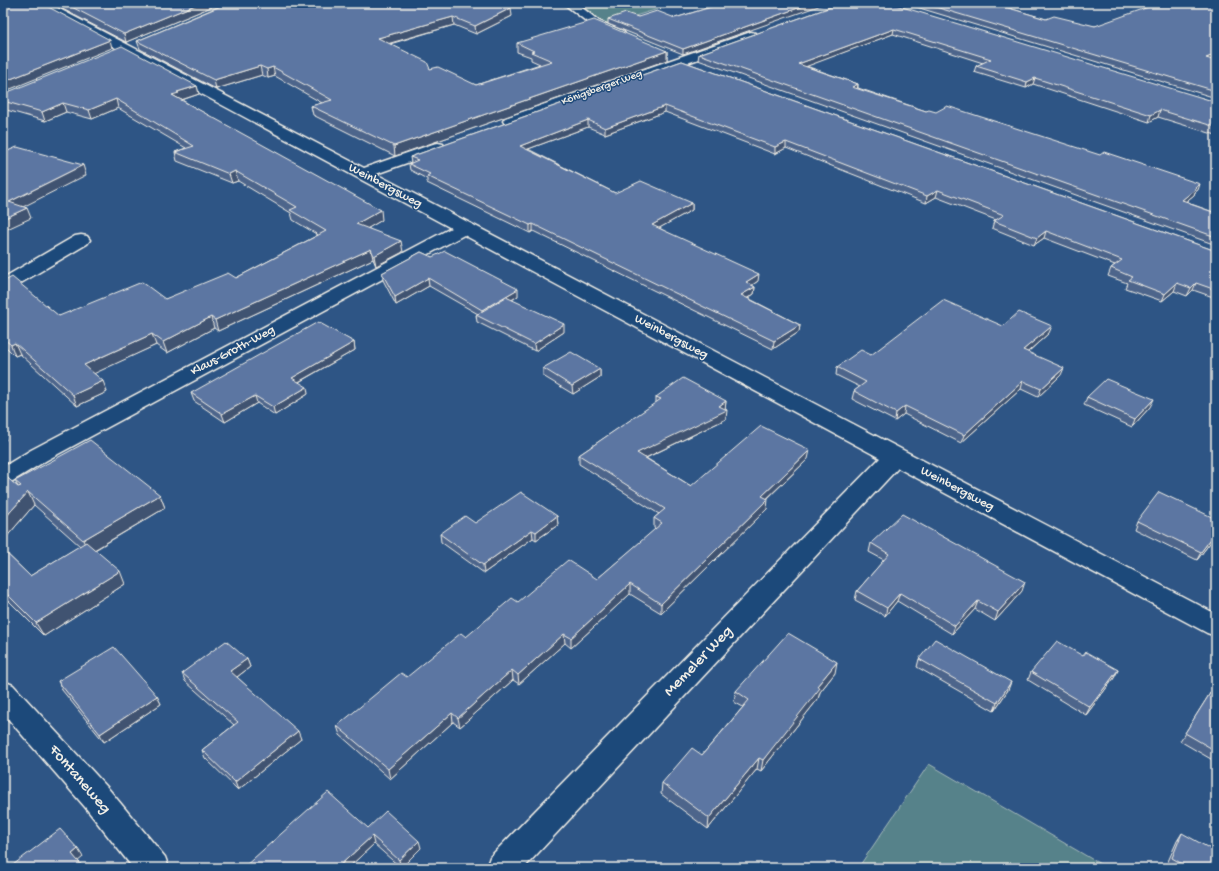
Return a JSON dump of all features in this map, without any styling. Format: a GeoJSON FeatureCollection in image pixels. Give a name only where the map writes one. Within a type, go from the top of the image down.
{"type":"FeatureCollection","features":[{"type":"Feature","properties":{"kind":"street","name":"Weinbergsweg"},"geometry":{"type":"LineString","coordinates":[[40,3],[120,51],[363,174],[1216,626]]}},
{"type":"Feature","properties":{"kind":"street"},"geometry":{"type":"LineString","coordinates":[[569,3],[595,23],[631,39]]}},
{"type":"Feature","properties":{"kind":"street","name":"Königsberger Weg"},"geometry":{"type":"LineString","coordinates":[[500,125],[678,58],[764,31]]}},
{"type":"Feature","properties":{"kind":"street"},"geometry":{"type":"LineString","coordinates":[[120,51],[139,43]]}},
{"type":"Feature","properties":{"kind":"street"},"geometry":{"type":"LineString","coordinates":[[678,58],[703,68]]}},
{"type":"Feature","properties":{"kind":"street"},"geometry":{"type":"LineString","coordinates":[[363,174],[452,142]]}},
{"type":"Feature","properties":{"kind":"street","name":"Klaus-Groth-Weg"},"geometry":{"type":"LineString","coordinates":[[3,477],[39,455],[464,228]]}},
{"type":"Feature","properties":{"kind":"street"},"geometry":{"type":"LineString","coordinates":[[3,286],[81,240]]}},
{"type":"Feature","properties":{"kind":"street","name":"Memeler Weg"},"geometry":{"type":"LineString","coordinates":[[502,868],[896,456]]}},
{"type":"Feature","properties":{"kind":"street","name":"Fontaneweg"},"geometry":{"type":"LineString","coordinates":[[3,693],[96,797],[153,868]]}},
{"type":"Feature","properties":{"kind":"green space"},"geometry":{"type":"Polygon","coordinates":[[[597,3],[678,3],[605,25],[584,7],[597,3]]]}},
{"type":"Feature","properties":{"kind":"green space"},"geometry":{"type":"Polygon","coordinates":[[[929,764],[1107,868],[858,868],[929,764]]]}},
{"type":"Feature","properties":{"kind":"building"},"geometry":{"type":"Polygon","coordinates":[[[3,3],[41,3],[110,40],[3,82],[3,3]]]}},
{"type":"Feature","properties":{"kind":"building"},"geometry":{"type":"Polygon","coordinates":[[[64,3],[200,3],[124,34],[64,3]]]}},
{"type":"Feature","properties":{"kind":"building"},"geometry":{"type":"Polygon","coordinates":[[[228,3],[498,3],[511,8],[475,26],[453,17],[378,38],[427,62],[430,69],[438,67],[476,85],[552,61],[531,52],[534,51],[517,43],[594,20],[667,51],[394,146],[311,106],[332,100],[273,67],[267,69],[260,66],[214,80],[137,41],[228,3]]]}},
{"type":"Feature","properties":{"kind":"building"},"geometry":{"type":"Polygon","coordinates":[[[724,3],[812,3],[683,49],[608,19],[626,13],[638,17],[657,11],[675,18],[724,3]]]}},
{"type":"Feature","properties":{"kind":"building"},"geometry":{"type":"Polygon","coordinates":[[[842,3],[889,3],[1216,102],[1216,127],[1160,110],[1151,115],[1035,78],[1027,82],[976,66],[991,59],[894,29],[798,64],[858,84],[852,87],[926,111],[929,110],[936,112],[947,106],[1100,155],[1104,152],[1200,184],[1182,200],[1216,213],[1216,237],[699,54],[842,3]]]}},
{"type":"Feature","properties":{"kind":"building"},"geometry":{"type":"Polygon","coordinates":[[[922,3],[992,3],[1046,19],[1054,16],[1095,26],[1160,3],[1216,3],[1216,54],[1206,58],[1216,61],[1216,91],[922,3]]]}},
{"type":"Feature","properties":{"kind":"building"},"geometry":{"type":"Polygon","coordinates":[[[122,46],[197,86],[172,95],[381,210],[356,224],[401,241],[374,256],[371,249],[215,320],[211,317],[163,342],[152,334],[84,365],[103,381],[73,395],[15,343],[11,345],[3,338],[3,281],[12,277],[59,316],[142,282],[165,299],[228,273],[236,278],[326,231],[290,210],[297,207],[235,171],[229,174],[175,152],[194,146],[116,99],[89,110],[63,103],[42,112],[3,101],[3,94],[122,46]]]}},
{"type":"Feature","properties":{"kind":"building"},"geometry":{"type":"Polygon","coordinates":[[[682,61],[1216,251],[1216,290],[1196,283],[1191,288],[1177,283],[1165,294],[1128,280],[1132,277],[1111,268],[1122,260],[1046,231],[1037,238],[994,221],[1004,215],[938,190],[927,196],[786,142],[775,147],[665,106],[605,128],[588,120],[520,146],[615,193],[641,181],[692,203],[652,225],[759,274],[746,282],[755,287],[741,295],[800,325],[774,341],[533,224],[530,225],[427,176],[430,174],[409,164],[418,160],[410,157],[682,61]]]}},
{"type":"Feature","properties":{"kind":"building"},"geometry":{"type":"Polygon","coordinates":[[[17,147],[83,165],[9,202],[27,208],[3,219],[3,153],[17,147]]]}},
{"type":"Feature","properties":{"kind":"building"},"geometry":{"type":"Polygon","coordinates":[[[445,251],[518,289],[482,310],[428,278],[395,297],[382,273],[421,252],[432,257],[445,251]]]}},
{"type":"Feature","properties":{"kind":"building"},"geometry":{"type":"Polygon","coordinates":[[[506,297],[564,324],[534,344],[476,315],[506,297]]]}},
{"type":"Feature","properties":{"kind":"building"},"geometry":{"type":"Polygon","coordinates":[[[943,300],[1003,326],[1019,312],[1052,326],[1023,350],[1064,368],[1041,389],[1023,381],[964,435],[905,406],[896,413],[854,391],[866,382],[837,367],[861,350],[871,355],[943,300]]]}},
{"type":"Feature","properties":{"kind":"building"},"geometry":{"type":"Polygon","coordinates":[[[318,322],[354,342],[292,378],[307,387],[273,407],[255,396],[222,414],[191,393],[318,322]]]}},
{"type":"Feature","properties":{"kind":"building"},"geometry":{"type":"Polygon","coordinates":[[[571,352],[600,369],[572,386],[543,368],[571,352]]]}},
{"type":"Feature","properties":{"kind":"building"},"geometry":{"type":"Polygon","coordinates":[[[683,378],[726,401],[719,406],[727,410],[637,453],[691,486],[761,426],[810,450],[762,496],[768,499],[661,604],[630,584],[571,638],[564,634],[518,675],[512,670],[458,718],[452,713],[388,769],[337,726],[401,673],[407,677],[461,633],[466,637],[512,598],[518,602],[568,560],[597,579],[662,523],[654,518],[665,509],[579,455],[661,399],[656,397],[683,378]]]}},
{"type":"Feature","properties":{"kind":"building"},"geometry":{"type":"Polygon","coordinates":[[[1106,379],[1154,399],[1135,419],[1087,397],[1106,379]]]}},
{"type":"Feature","properties":{"kind":"building"},"geometry":{"type":"Polygon","coordinates":[[[90,440],[160,495],[83,540],[28,492],[3,520],[3,474],[18,487],[21,486],[15,481],[90,440]]]}},
{"type":"Feature","properties":{"kind":"building"},"geometry":{"type":"Polygon","coordinates":[[[521,492],[557,516],[536,532],[532,530],[483,565],[440,534],[465,516],[475,523],[521,492]]]}},
{"type":"Feature","properties":{"kind":"building"},"geometry":{"type":"Polygon","coordinates":[[[1159,492],[1216,519],[1216,532],[1201,552],[1137,521],[1159,492]]]}},
{"type":"Feature","properties":{"kind":"building"},"geometry":{"type":"Polygon","coordinates":[[[902,514],[1025,582],[998,612],[978,601],[955,626],[900,593],[887,608],[857,591],[889,554],[871,543],[902,514]]]}},
{"type":"Feature","properties":{"kind":"building"},"geometry":{"type":"Polygon","coordinates":[[[86,542],[120,571],[36,623],[3,590],[3,550],[30,576],[86,542]]]}},
{"type":"Feature","properties":{"kind":"building"},"geometry":{"type":"Polygon","coordinates":[[[788,633],[837,662],[817,686],[820,688],[763,760],[759,758],[709,818],[662,783],[692,748],[702,755],[749,700],[736,691],[788,633]]]}},
{"type":"Feature","properties":{"kind":"building"},"geometry":{"type":"Polygon","coordinates":[[[935,639],[1011,682],[997,703],[919,659],[935,639]]]}},
{"type":"Feature","properties":{"kind":"building"},"geometry":{"type":"Polygon","coordinates":[[[226,641],[247,659],[230,671],[298,731],[235,782],[202,750],[238,722],[182,673],[226,641]]]}},
{"type":"Feature","properties":{"kind":"building"},"geometry":{"type":"Polygon","coordinates":[[[1057,641],[1083,656],[1086,652],[1118,670],[1090,707],[1031,672],[1057,641]]]}},
{"type":"Feature","properties":{"kind":"building"},"geometry":{"type":"Polygon","coordinates":[[[114,647],[157,696],[100,734],[58,681],[114,647]]]}},
{"type":"Feature","properties":{"kind":"building"},"geometry":{"type":"Polygon","coordinates":[[[1214,687],[1216,689],[1216,751],[1185,733],[1214,687]]]}},
{"type":"Feature","properties":{"kind":"building"},"geometry":{"type":"Polygon","coordinates":[[[328,792],[368,828],[386,811],[419,841],[399,860],[372,836],[337,868],[244,867],[328,792]]]}},
{"type":"Feature","properties":{"kind":"building"},"geometry":{"type":"Polygon","coordinates":[[[60,829],[78,849],[72,854],[84,868],[9,868],[60,829]]]}},
{"type":"Feature","properties":{"kind":"building"},"geometry":{"type":"Polygon","coordinates":[[[1182,833],[1216,852],[1216,868],[1189,868],[1172,858],[1182,833]]]}}]}
